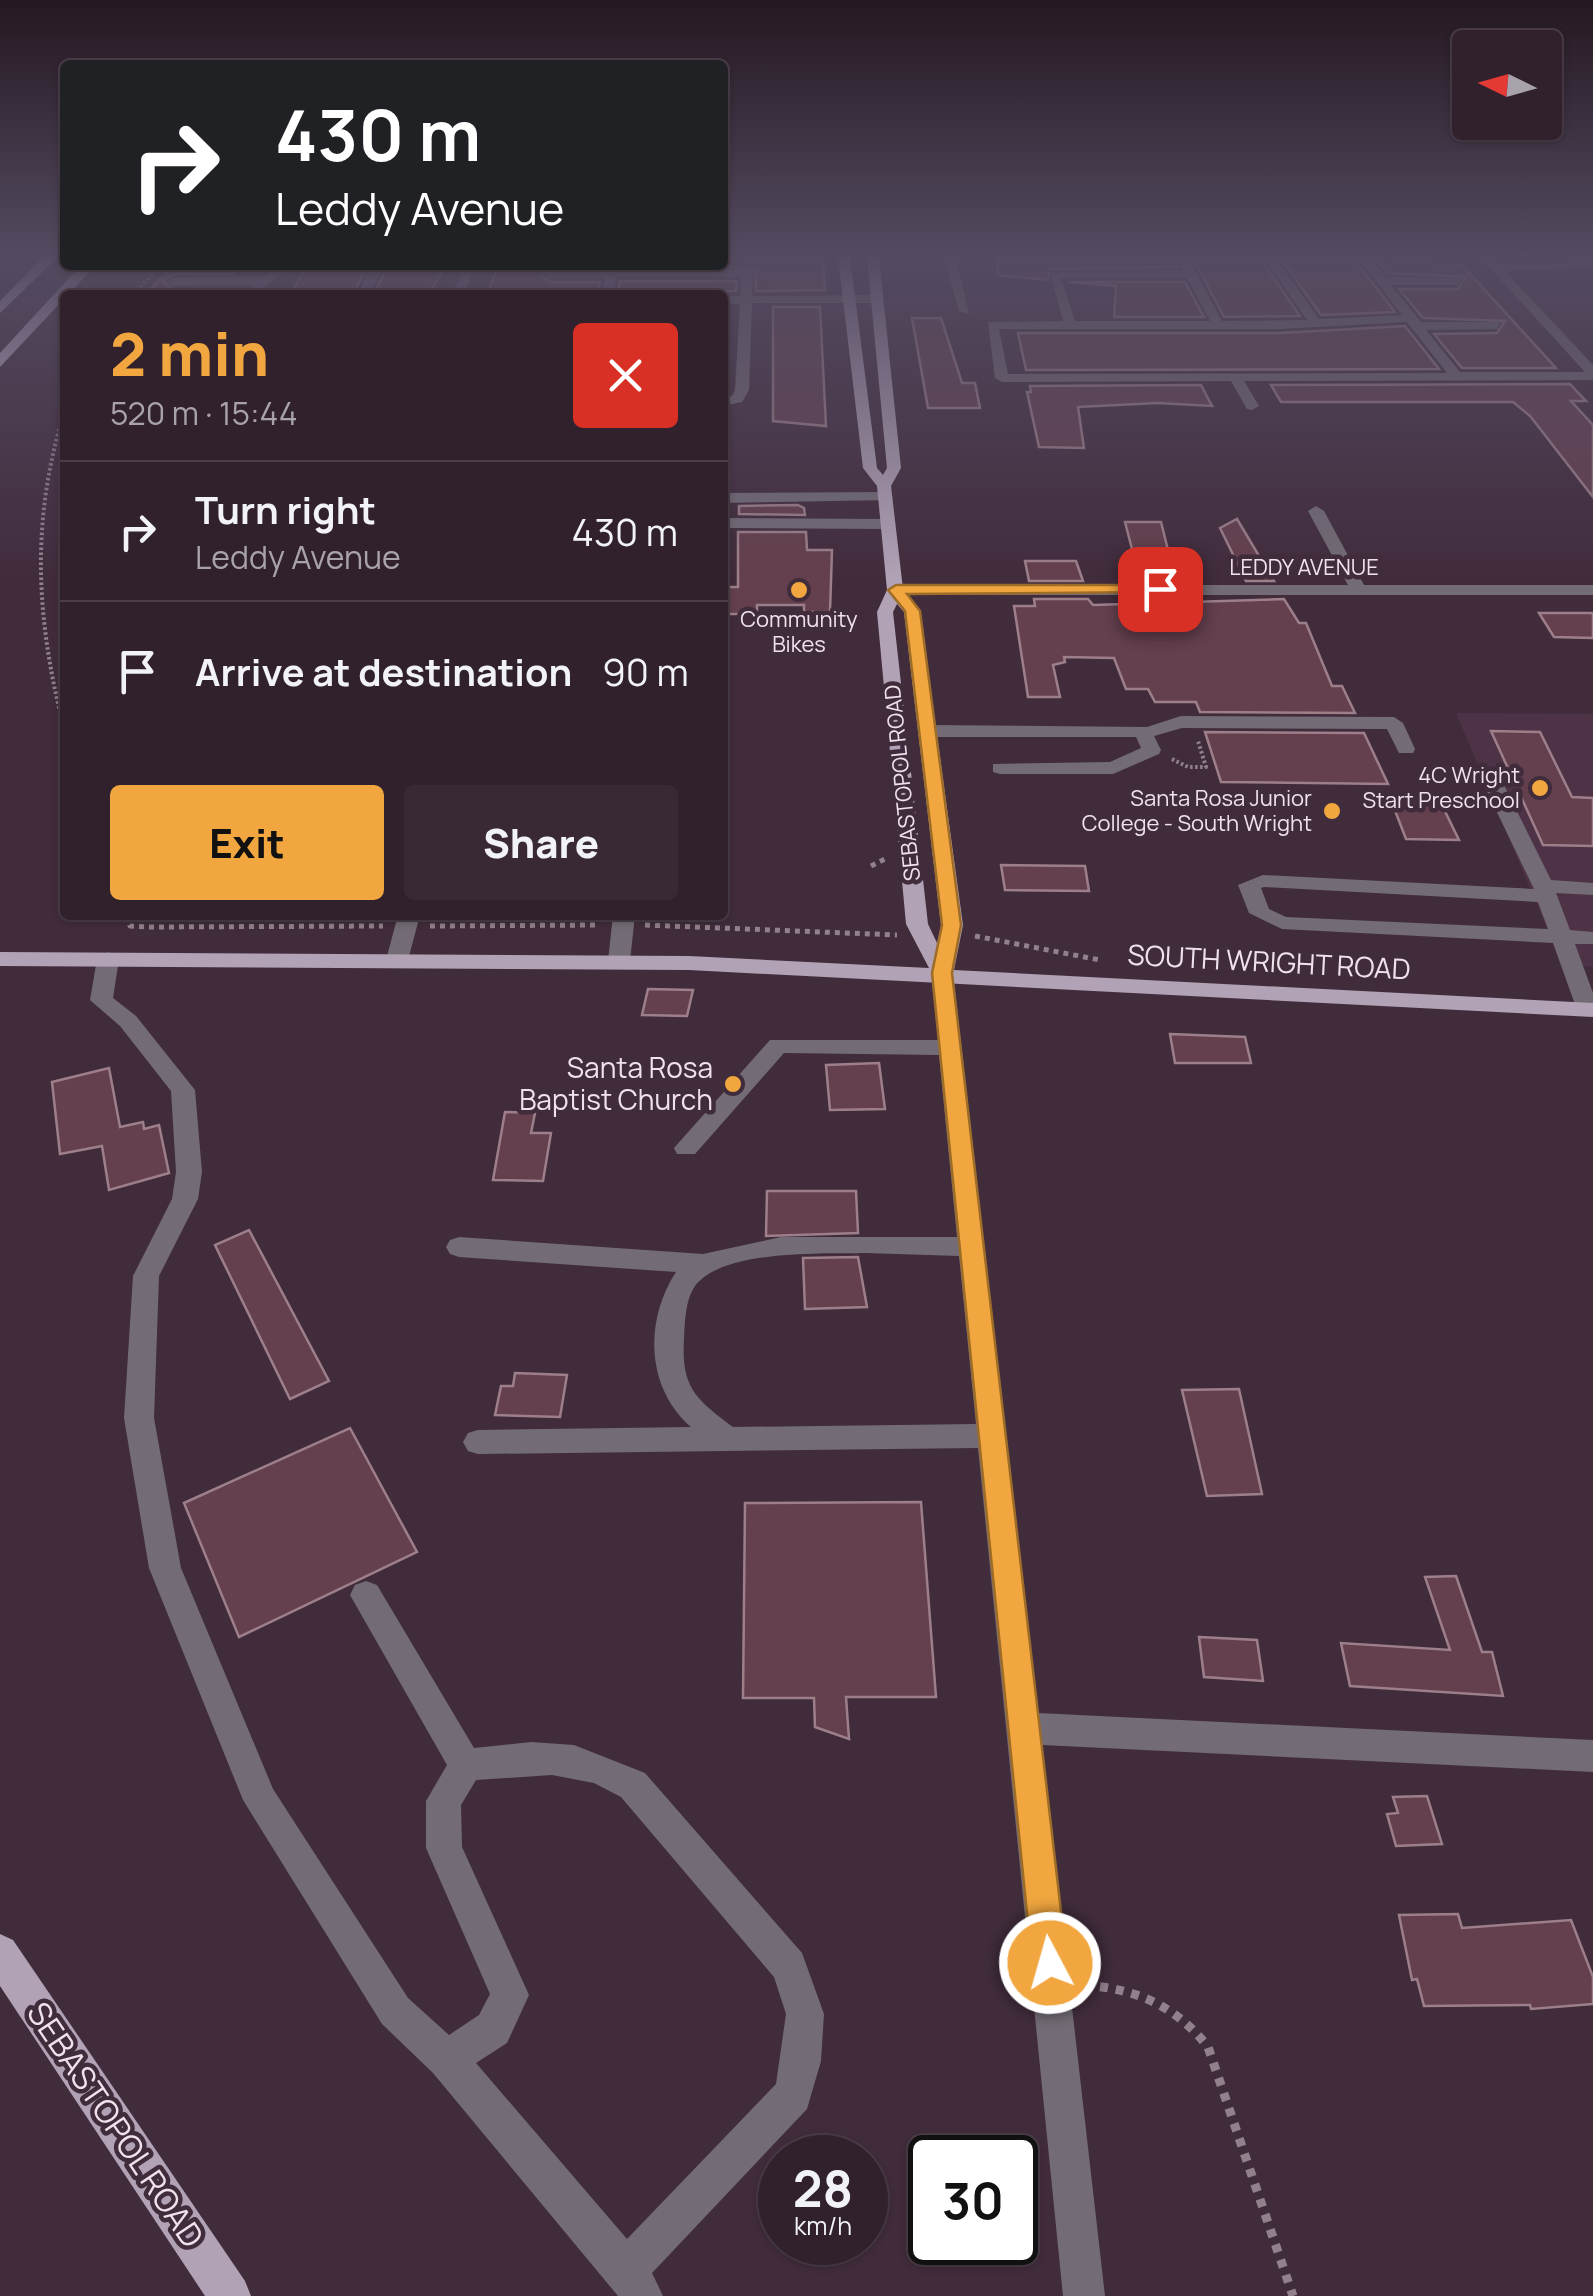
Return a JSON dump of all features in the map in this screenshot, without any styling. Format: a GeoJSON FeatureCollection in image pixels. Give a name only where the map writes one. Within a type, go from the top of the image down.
{"type":"FeatureCollection","features":[{"type":"Feature","properties":{"kind":"main road","name":"SEBASTOPOL ROAD"},"geometry":{"type":"LineString","coordinates":[[856,364],[870,468],[884,492],[896,590],[912,611],[952,925],[942,973]]}},
{"type":"Feature","properties":{"kind":"main road","name":"SEBASTOPOL ROAD"},"geometry":{"type":"LineString","coordinates":[[884,364],[894,468],[884,492]]}},
{"type":"Feature","properties":{"kind":"main road","name":"SEBASTOPOL ROAD"},"geometry":{"type":"LineString","coordinates":[[896,590],[885,612],[917,924],[942,973]]}},
{"type":"Feature","properties":{"kind":"main road","name":"SOUTH WRIGHT ROAD"},"geometry":{"type":"LineString","coordinates":[[0,958],[619,961],[942,973],[1590,1010]]}},
{"type":"Feature","properties":{"kind":"main road","name":"SEBASTOPOL ROAD"},"geometry":{"type":"LineString","coordinates":[[0,1953],[230,2296]]}},
{"type":"Feature","properties":{"kind":"street"},"geometry":{"type":"LineString","coordinates":[[728,401],[737,400],[742,390],[743,364]]}},
{"type":"Feature","properties":{"kind":"street"},"geometry":{"type":"LineString","coordinates":[[999,364],[1002,378],[1593,374]]}},
{"type":"Feature","properties":{"kind":"street"},"geometry":{"type":"LineString","coordinates":[[1448,364],[1457,376]]}},
{"type":"Feature","properties":{"kind":"street"},"geometry":{"type":"LineString","coordinates":[[1236,378],[1252,406]]}},
{"type":"Feature","properties":{"kind":"street"},"geometry":{"type":"LineString","coordinates":[[728,498],[832,498],[884,492]]}},
{"type":"Feature","properties":{"kind":"street"},"geometry":{"type":"LineString","coordinates":[[832,498],[834,525]]}},
{"type":"Feature","properties":{"kind":"street"},"geometry":{"type":"LineString","coordinates":[[1316,511],[1358,589]]}},
{"type":"Feature","properties":{"kind":"street"},"geometry":{"type":"LineString","coordinates":[[728,523],[888,524]]}},
{"type":"Feature","properties":{"kind":"street","name":"LEDDY AVENUE"},"geometry":{"type":"LineString","coordinates":[[896,590],[1593,590]]}},
{"type":"Feature","properties":{"kind":"street"},"geometry":{"type":"LineString","coordinates":[[928,731],[1145,733],[1181,722],[1394,723],[1406,749]]}},
{"type":"Feature","properties":{"kind":"street"},"geometry":{"type":"LineString","coordinates":[[1000,768],[1128,764],[1152,750],[1145,733]]}},
{"type":"Feature","properties":{"kind":"street"},"geometry":{"type":"LineString","coordinates":[[1491,780],[1545,892],[1590,1010]]}},
{"type":"Feature","properties":{"kind":"street"},"geometry":{"type":"LineString","coordinates":[[1593,889],[1545,892],[1263,881],[1249,885],[1260,913],[1282,924],[1592,938],[1589,930],[1593,928]]}},
{"type":"Feature","properties":{"kind":"street"},"geometry":{"type":"LineString","coordinates":[[398,960],[408,920]]}},
{"type":"Feature","properties":{"kind":"street"},"geometry":{"type":"LineString","coordinates":[[619,961],[624,920]]}},
{"type":"Feature","properties":{"kind":"street"},"geometry":{"type":"LineString","coordinates":[[108,959],[102,1000],[128,1021],[183,1090],[189,1172],[185,1199],[146,1276],[140,1418],[164,1568],[260,1800],[395,2011],[447,2059],[634,2283],[793,2095],[802,2061],[804,2014],[789,1966],[634,1785],[604,1766],[564,1759],[500,1759],[466,1766],[442,1800],[444,1848],[510,1996],[493,2030],[447,2059]]}},
{"type":"Feature","properties":{"kind":"street","name":"SEBASTOPOL ROAD"},"geometry":{"type":"LineString","coordinates":[[942,973],[1084,2296]]}},
{"type":"Feature","properties":{"kind":"street"},"geometry":{"type":"LineString","coordinates":[[686,1148],[778,1045],[950,1048]]}},
{"type":"Feature","properties":{"kind":"street"},"geometry":{"type":"LineString","coordinates":[[726,1439],[684,1404],[668,1378],[673,1309],[686,1278],[704,1264],[732,1254],[793,1245],[972,1247]]}},
{"type":"Feature","properties":{"kind":"street"},"geometry":{"type":"LineString","coordinates":[[459,1247],[704,1264]]}},
{"type":"Feature","properties":{"kind":"street"},"geometry":{"type":"LineString","coordinates":[[478,1442],[993,1436]]}},
{"type":"Feature","properties":{"kind":"street"},"geometry":{"type":"LineString","coordinates":[[366,1595],[466,1766]]}},
{"type":"Feature","properties":{"kind":"street"},"geometry":{"type":"LineString","coordinates":[[1025,1728],[1593,1756]]}},
{"type":"Feature","properties":{"kind":"path"},"geometry":{"type":"LineString","coordinates":[[60,425],[42,481],[36,578],[51,685],[60,715]]}},
{"type":"Feature","properties":{"kind":"path"},"geometry":{"type":"LineString","coordinates":[[1179,772],[1188,767]]}},
{"type":"Feature","properties":{"kind":"path"},"geometry":{"type":"LineString","coordinates":[[130,920],[130,926],[166,927],[408,920],[624,920],[868,934]]}},
{"type":"Feature","properties":{"kind":"path"},"geometry":{"type":"LineString","coordinates":[[994,936],[1104,960]]}},
{"type":"Feature","properties":{"kind":"path"},"geometry":{"type":"LineString","coordinates":[[1217,965],[1274,968]]}},
{"type":"Feature","properties":{"kind":"path"},"geometry":{"type":"LineString","coordinates":[[1051,1984],[1140,1991],[1171,2009],[1198,2032],[1213,2061],[1294,2296]]}},
{"type":"Feature","properties":{"kind":"shaded area","name":"4C Wright Start Preschool"},"geometry":{"type":"Polygon","coordinates":[[[1456,713],[1593,714],[1593,967],[1562,964],[1456,713]]]}},
{"type":"Feature","properties":{"kind":"building"},"geometry":{"type":"Polygon","coordinates":[[[773,364],[823,364],[826,426],[773,421],[773,364]]]}},
{"type":"Feature","properties":{"kind":"building"},"geometry":{"type":"Polygon","coordinates":[[[920,364],[956,364],[962,383],[975,383],[980,408],[928,408],[920,364]]]}},
{"type":"Feature","properties":{"kind":"building"},"geometry":{"type":"Polygon","coordinates":[[[1025,364],[1435,364],[1439,369],[1026,370],[1025,364]]]}},
{"type":"Feature","properties":{"kind":"building"},"geometry":{"type":"Polygon","coordinates":[[[1459,364],[1552,364],[1556,368],[1462,368],[1459,364]]]}},
{"type":"Feature","properties":{"kind":"building"},"geometry":{"type":"Polygon","coordinates":[[[1570,384],[1586,401],[1571,401],[1593,425],[1593,497],[1530,416],[1513,402],[1281,402],[1271,385],[1570,384]]]}},
{"type":"Feature","properties":{"kind":"building"},"geometry":{"type":"Polygon","coordinates":[[[1201,385],[1212,406],[1157,403],[1078,407],[1084,448],[1039,447],[1027,392],[1031,392],[1030,386],[1201,385]]]}},
{"type":"Feature","properties":{"kind":"building"},"geometry":{"type":"Polygon","coordinates":[[[739,506],[804,508],[805,515],[739,514],[739,506]]]}},
{"type":"Feature","properties":{"kind":"building"},"geometry":{"type":"Polygon","coordinates":[[[1237,519],[1274,581],[1246,581],[1220,528],[1237,519]]]}},
{"type":"Feature","properties":{"kind":"building"},"geometry":{"type":"Polygon","coordinates":[[[1125,522],[1161,522],[1168,550],[1132,549],[1125,522]]]}},
{"type":"Feature","properties":{"kind":"building"},"geometry":{"type":"Polygon","coordinates":[[[738,532],[806,532],[807,550],[832,550],[830,612],[804,612],[804,605],[757,605],[757,614],[728,614],[728,587],[738,587],[738,532]]]}},
{"type":"Feature","properties":{"kind":"building"},"geometry":{"type":"Polygon","coordinates":[[[1025,561],[1076,561],[1083,581],[1029,581],[1025,561]]]}},
{"type":"Feature","properties":{"kind":"building"},"geometry":{"type":"Polygon","coordinates":[[[1034,599],[1088,599],[1093,605],[1284,599],[1299,623],[1306,623],[1332,686],[1342,686],[1355,713],[1200,712],[1196,702],[1155,702],[1148,689],[1126,689],[1114,658],[1064,657],[1065,662],[1053,665],[1060,697],[1028,697],[1014,606],[1035,606],[1034,599]]]}},
{"type":"Feature","properties":{"kind":"building"},"geometry":{"type":"Polygon","coordinates":[[[1539,613],[1593,613],[1593,638],[1554,637],[1539,613]]]}},
{"type":"Feature","properties":{"kind":"building"},"geometry":{"type":"Polygon","coordinates":[[[1491,731],[1540,732],[1572,797],[1593,798],[1593,846],[1543,845],[1491,731]]]}},
{"type":"Feature","properties":{"kind":"building"},"geometry":{"type":"Polygon","coordinates":[[[1205,732],[1364,733],[1388,784],[1221,782],[1205,732]]]}},
{"type":"Feature","properties":{"kind":"building"},"geometry":{"type":"Polygon","coordinates":[[[1389,795],[1437,795],[1459,840],[1406,839],[1389,795]]]}},
{"type":"Feature","properties":{"kind":"building"},"geometry":{"type":"Polygon","coordinates":[[[1001,865],[1085,866],[1089,891],[1005,890],[1001,865]]]}},
{"type":"Feature","properties":{"kind":"building"},"geometry":{"type":"Polygon","coordinates":[[[648,989],[693,990],[687,1016],[642,1015],[648,989]]]}},
{"type":"Feature","properties":{"kind":"building"},"geometry":{"type":"Polygon","coordinates":[[[1170,1034],[1245,1037],[1251,1063],[1175,1063],[1170,1034]]]}},
{"type":"Feature","properties":{"kind":"building"},"geometry":{"type":"Polygon","coordinates":[[[879,1063],[885,1109],[830,1110],[826,1065],[879,1063]]]}},
{"type":"Feature","properties":{"kind":"building"},"geometry":{"type":"Polygon","coordinates":[[[109,1068],[120,1127],[143,1122],[144,1129],[159,1125],[169,1173],[109,1190],[102,1146],[60,1154],[52,1082],[109,1068]]]}},
{"type":"Feature","properties":{"kind":"building"},"geometry":{"type":"Polygon","coordinates":[[[505,1112],[535,1113],[531,1133],[551,1133],[543,1181],[493,1180],[505,1112]]]}},
{"type":"Feature","properties":{"kind":"building"},"geometry":{"type":"Polygon","coordinates":[[[767,1191],[856,1191],[858,1233],[766,1236],[767,1191]]]}},
{"type":"Feature","properties":{"kind":"building"},"geometry":{"type":"Polygon","coordinates":[[[249,1230],[329,1381],[290,1399],[215,1245],[249,1230]]]}},
{"type":"Feature","properties":{"kind":"building"},"geometry":{"type":"Polygon","coordinates":[[[858,1257],[867,1307],[805,1309],[803,1258],[858,1257]]]}},
{"type":"Feature","properties":{"kind":"building"},"geometry":{"type":"Polygon","coordinates":[[[515,1373],[567,1375],[560,1417],[495,1415],[501,1386],[513,1386],[515,1373]]]}},
{"type":"Feature","properties":{"kind":"building"},"geometry":{"type":"Polygon","coordinates":[[[1239,1389],[1262,1494],[1207,1496],[1182,1390],[1239,1389]]]}},
{"type":"Feature","properties":{"kind":"building"},"geometry":{"type":"Polygon","coordinates":[[[350,1428],[417,1552],[239,1637],[184,1503],[350,1428]]]}},
{"type":"Feature","properties":{"kind":"building"},"geometry":{"type":"Polygon","coordinates":[[[921,1502],[936,1697],[846,1697],[849,1739],[815,1727],[814,1698],[743,1698],[745,1503],[921,1502]]]}},
{"type":"Feature","properties":{"kind":"building"},"geometry":{"type":"Polygon","coordinates":[[[1456,1576],[1482,1652],[1492,1652],[1503,1696],[1350,1686],[1341,1643],[1450,1650],[1425,1577],[1456,1576]]]}},
{"type":"Feature","properties":{"kind":"building"},"geometry":{"type":"Polygon","coordinates":[[[1199,1637],[1257,1640],[1263,1681],[1204,1677],[1199,1637]]]}},
{"type":"Feature","properties":{"kind":"building"},"geometry":{"type":"Polygon","coordinates":[[[1427,1796],[1442,1844],[1396,1846],[1387,1814],[1398,1813],[1393,1797],[1427,1796]]]}},
{"type":"Feature","properties":{"kind":"building"},"geometry":{"type":"Polygon","coordinates":[[[1458,1914],[1462,1928],[1571,1920],[1593,1977],[1593,2004],[1531,2009],[1530,2005],[1424,2006],[1417,1979],[1412,1980],[1399,1915],[1458,1914]]]}},
{"type":"Feature","properties":{"kind":"place","name":"Community Bikes"},"geometry":{"type":"Point","coordinates":[799,590]}},
{"type":"Feature","properties":{"kind":"place","name":"4C Wright Start Preschool"},"geometry":{"type":"Point","coordinates":[1540,788]}},
{"type":"Feature","properties":{"kind":"place","name":"Santa Rosa Junior College - South Wright"},"geometry":{"type":"Point","coordinates":[1332,811]}},
{"type":"Feature","properties":{"kind":"place","name":"Santa Rosa Baptist Church"},"geometry":{"type":"Point","coordinates":[733,1084]}},
{"type":"Feature","properties":{"kind":"route"},"geometry":{"type":"LineString","coordinates":[[1050,1963],[942,973],[952,925],[912,611],[896,590],[1160,589]]}}]}
